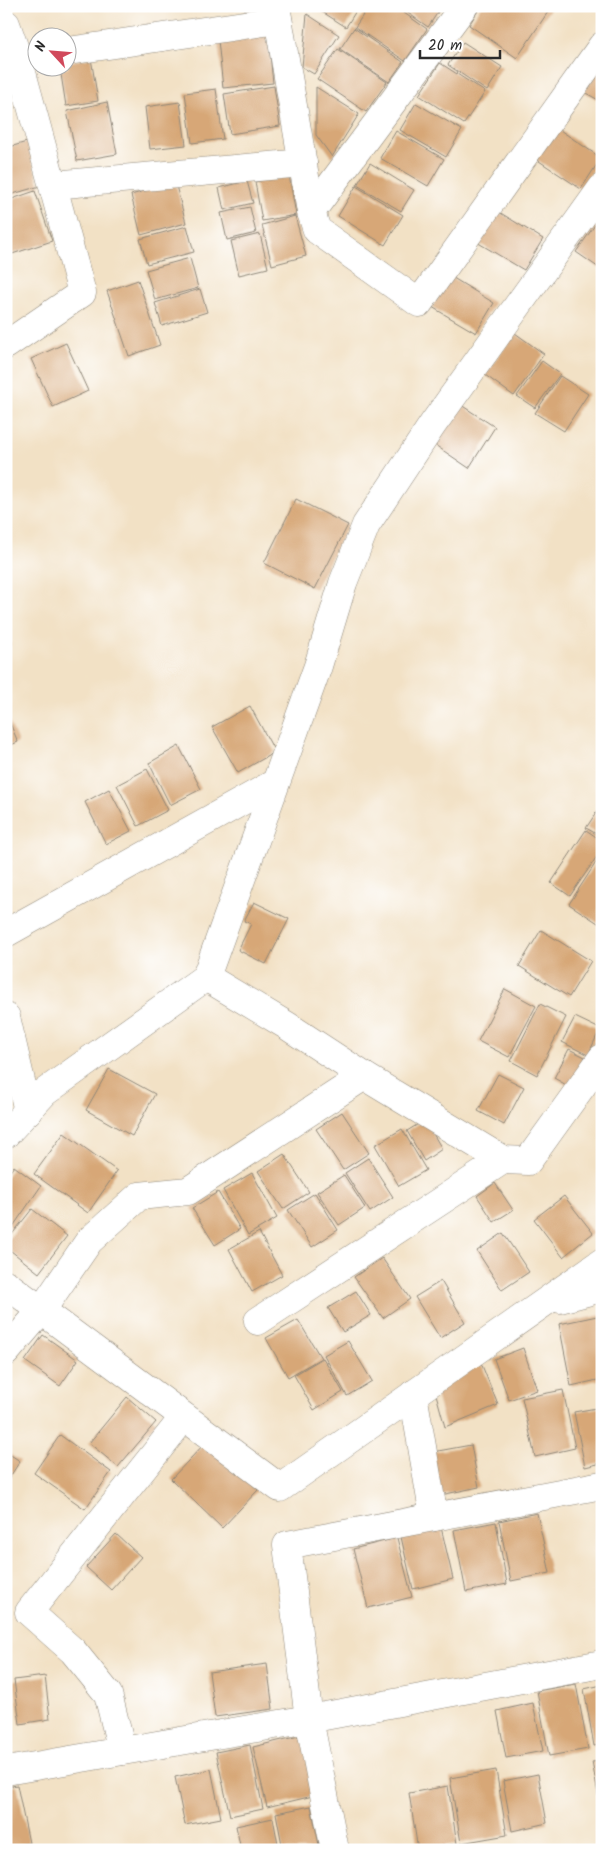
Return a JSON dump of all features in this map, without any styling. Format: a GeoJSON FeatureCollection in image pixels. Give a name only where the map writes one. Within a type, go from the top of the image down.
{"type":"FeatureCollection","features":[{"type":"Feature","properties":{"kind":"street"},"geometry":{"type":"LineString","coordinates":[[311,212],[464,6]]}},
{"type":"Feature","properties":{"kind":"street"},"geometry":{"type":"LineString","coordinates":[[78,49],[277,13],[302,163],[316,230],[419,303],[602,46]]}},
{"type":"Feature","properties":{"kind":"street"},"geometry":{"type":"LineString","coordinates":[[6,24],[28,56]]}},
{"type":"Feature","properties":{"kind":"street"},"geometry":{"type":"LineString","coordinates":[[6,345],[82,293],[53,184],[32,78]]}},
{"type":"Feature","properties":{"kind":"street"},"geometry":{"type":"LineString","coordinates":[[53,184],[302,163]]}},
{"type":"Feature","properties":{"kind":"street"},"geometry":{"type":"LineString","coordinates":[[6,1134],[45,1092],[206,977],[318,666],[343,583],[366,525],[433,424],[602,188]]}},
{"type":"Feature","properties":{"kind":"street"},"geometry":{"type":"LineString","coordinates":[[6,933],[275,783]]}},
{"type":"Feature","properties":{"kind":"street"},"geometry":{"type":"LineString","coordinates":[[206,977],[503,1160],[528,1161],[602,1058]]}},
{"type":"Feature","properties":{"kind":"street"},"geometry":{"type":"LineString","coordinates":[[6,1017],[28,1111]]}},
{"type":"Feature","properties":{"kind":"street"},"geometry":{"type":"LineString","coordinates":[[6,1352],[41,1311],[89,1241],[139,1196],[188,1191],[364,1076]]}},
{"type":"Feature","properties":{"kind":"street"},"geometry":{"type":"LineString","coordinates":[[258,1322],[503,1160]]}},
{"type":"Feature","properties":{"kind":"street"},"geometry":{"type":"LineString","coordinates":[[6,1284],[280,1488],[602,1262]]}},
{"type":"Feature","properties":{"kind":"street"},"geometry":{"type":"LineString","coordinates":[[544,1303],[602,1288]]}},
{"type":"Feature","properties":{"kind":"street"},"geometry":{"type":"LineString","coordinates":[[413,1394],[434,1517]]}},
{"type":"Feature","properties":{"kind":"street"},"geometry":{"type":"LineString","coordinates":[[122,1751],[108,1694],[73,1651],[29,1612],[184,1417]]}},
{"type":"Feature","properties":{"kind":"street"},"geometry":{"type":"LineString","coordinates":[[335,1850],[309,1719],[287,1545],[602,1485]]}},
{"type":"Feature","properties":{"kind":"street"},"geometry":{"type":"LineString","coordinates":[[6,1771],[309,1719],[602,1664]]}},
{"type":"Feature","properties":{"kind":"building"},"geometry":{"type":"Polygon","coordinates":[[[313,6],[359,6],[346,27],[313,6]]]}},
{"type":"Feature","properties":{"kind":"building"},"geometry":{"type":"Polygon","coordinates":[[[369,6],[394,6],[427,29],[405,61],[355,27],[369,6]]]}},
{"type":"Feature","properties":{"kind":"building"},"geometry":{"type":"Polygon","coordinates":[[[398,6],[442,6],[428,27],[398,6]]]}},
{"type":"Feature","properties":{"kind":"building"},"geometry":{"type":"Polygon","coordinates":[[[481,6],[552,6],[517,58],[469,25],[481,6]]]}},
{"type":"Feature","properties":{"kind":"building"},"geometry":{"type":"Polygon","coordinates":[[[307,14],[339,35],[314,74],[302,67],[307,14]]]}},
{"type":"Feature","properties":{"kind":"building"},"geometry":{"type":"Polygon","coordinates":[[[354,28],[403,62],[389,82],[340,49],[354,28]]]}},
{"type":"Feature","properties":{"kind":"building"},"geometry":{"type":"Polygon","coordinates":[[[268,35],[273,83],[223,88],[218,40],[268,35]]]}},
{"type":"Feature","properties":{"kind":"building"},"geometry":{"type":"Polygon","coordinates":[[[463,42],[502,67],[487,91],[448,65],[463,42]]]}},
{"type":"Feature","properties":{"kind":"building"},"geometry":{"type":"Polygon","coordinates":[[[338,49],[387,82],[366,112],[317,79],[338,49]]]}},
{"type":"Feature","properties":{"kind":"building"},"geometry":{"type":"Polygon","coordinates":[[[91,58],[98,101],[66,106],[62,78],[78,78],[78,60],[91,58]]]}},
{"type":"Feature","properties":{"kind":"building"},"geometry":{"type":"Polygon","coordinates":[[[602,62],[602,102],[584,92],[602,62]]]}},
{"type":"Feature","properties":{"kind":"building"},"geometry":{"type":"Polygon","coordinates":[[[440,63],[485,92],[464,124],[419,95],[440,63]]]}},
{"type":"Feature","properties":{"kind":"building"},"geometry":{"type":"Polygon","coordinates":[[[274,86],[280,126],[230,134],[224,94],[274,86]]]}},
{"type":"Feature","properties":{"kind":"building"},"geometry":{"type":"Polygon","coordinates":[[[316,87],[359,114],[332,157],[316,135],[316,87]]]}},
{"type":"Feature","properties":{"kind":"building"},"geometry":{"type":"Polygon","coordinates":[[[216,89],[223,139],[192,143],[185,93],[216,89]]]}},
{"type":"Feature","properties":{"kind":"building"},"geometry":{"type":"Polygon","coordinates":[[[107,102],[117,154],[77,161],[67,111],[107,102]]]}},
{"type":"Feature","properties":{"kind":"building"},"geometry":{"type":"Polygon","coordinates":[[[180,102],[186,145],[150,149],[145,107],[180,102]]]}},
{"type":"Feature","properties":{"kind":"building"},"geometry":{"type":"Polygon","coordinates":[[[416,103],[462,130],[446,157],[400,130],[416,103]]]}},
{"type":"Feature","properties":{"kind":"building"},"geometry":{"type":"Polygon","coordinates":[[[557,128],[601,158],[581,189],[536,159],[557,128]]]}},
{"type":"Feature","properties":{"kind":"building"},"geometry":{"type":"Polygon","coordinates":[[[396,131],[444,159],[428,186],[380,158],[396,131]]]}},
{"type":"Feature","properties":{"kind":"building"},"geometry":{"type":"Polygon","coordinates":[[[27,142],[40,186],[6,196],[6,148],[27,142]]]}},
{"type":"Feature","properties":{"kind":"building"},"geometry":{"type":"Polygon","coordinates":[[[370,163],[414,190],[401,211],[357,185],[370,163]]]}},
{"type":"Feature","properties":{"kind":"building"},"geometry":{"type":"Polygon","coordinates":[[[289,175],[296,215],[262,221],[255,182],[289,175]]]}},
{"type":"Feature","properties":{"kind":"building"},"geometry":{"type":"Polygon","coordinates":[[[247,181],[253,203],[224,210],[219,188],[247,181]]]}},
{"type":"Feature","properties":{"kind":"building"},"geometry":{"type":"Polygon","coordinates":[[[175,182],[186,223],[141,235],[131,195],[175,182]]]}},
{"type":"Feature","properties":{"kind":"building"},"geometry":{"type":"Polygon","coordinates":[[[356,186],[403,215],[385,245],[338,216],[356,186]]]}},
{"type":"Feature","properties":{"kind":"building"},"geometry":{"type":"Polygon","coordinates":[[[35,191],[52,241],[6,256],[6,201],[35,191]]]}},
{"type":"Feature","properties":{"kind":"building"},"geometry":{"type":"Polygon","coordinates":[[[250,207],[256,233],[227,240],[221,213],[250,207]]]}},
{"type":"Feature","properties":{"kind":"building"},"geometry":{"type":"Polygon","coordinates":[[[494,209],[543,239],[524,270],[475,241],[494,209]]]}},
{"type":"Feature","properties":{"kind":"building"},"geometry":{"type":"Polygon","coordinates":[[[602,215],[602,270],[576,252],[602,215]]]}},
{"type":"Feature","properties":{"kind":"building"},"geometry":{"type":"Polygon","coordinates":[[[295,216],[306,256],[272,265],[262,225],[295,216]]]}},
{"type":"Feature","properties":{"kind":"building"},"geometry":{"type":"Polygon","coordinates":[[[187,226],[194,252],[147,264],[140,239],[187,226]]]}},
{"type":"Feature","properties":{"kind":"building"},"geometry":{"type":"Polygon","coordinates":[[[260,234],[268,268],[239,275],[231,241],[260,234]]]}},
{"type":"Feature","properties":{"kind":"building"},"geometry":{"type":"Polygon","coordinates":[[[190,258],[198,288],[155,300],[146,270],[190,258]]]}},
{"type":"Feature","properties":{"kind":"building"},"geometry":{"type":"Polygon","coordinates":[[[450,276],[494,303],[476,333],[432,307],[450,276]]]}},
{"type":"Feature","properties":{"kind":"building"},"geometry":{"type":"Polygon","coordinates":[[[138,280],[160,345],[129,356],[107,291],[138,280]]]}},
{"type":"Feature","properties":{"kind":"building"},"geometry":{"type":"Polygon","coordinates":[[[200,289],[207,312],[162,326],[155,303],[200,289]]]}},
{"type":"Feature","properties":{"kind":"building"},"geometry":{"type":"Polygon","coordinates":[[[515,333],[544,354],[514,396],[485,375],[515,333]]]}},
{"type":"Feature","properties":{"kind":"building"},"geometry":{"type":"Polygon","coordinates":[[[66,343],[88,391],[53,407],[31,359],[66,343]]]}},
{"type":"Feature","properties":{"kind":"building"},"geometry":{"type":"Polygon","coordinates":[[[542,361],[560,374],[535,408],[517,396],[542,361]]]}},
{"type":"Feature","properties":{"kind":"building"},"geometry":{"type":"Polygon","coordinates":[[[560,376],[588,394],[564,431],[535,413],[560,376]]]}},
{"type":"Feature","properties":{"kind":"building"},"geometry":{"type":"Polygon","coordinates":[[[461,405],[495,427],[469,468],[435,445],[461,405]]]}},
{"type":"Feature","properties":{"kind":"building"},"geometry":{"type":"Polygon","coordinates":[[[296,499],[348,525],[315,589],[264,563],[296,499]]]}},
{"type":"Feature","properties":{"kind":"building"},"geometry":{"type":"Polygon","coordinates":[[[6,633],[11,645],[6,646],[6,633]]]}},
{"type":"Feature","properties":{"kind":"building"},"geometry":{"type":"Polygon","coordinates":[[[250,706],[275,752],[238,773],[212,727],[250,706]]]}},
{"type":"Feature","properties":{"kind":"building"},"geometry":{"type":"Polygon","coordinates":[[[6,714],[18,742],[6,747],[6,714]]]}},
{"type":"Feature","properties":{"kind":"building"},"geometry":{"type":"Polygon","coordinates":[[[179,746],[201,789],[170,805],[149,763],[179,746]]]}},
{"type":"Feature","properties":{"kind":"building"},"geometry":{"type":"Polygon","coordinates":[[[147,769],[168,810],[138,826],[117,785],[147,769]]]}},
{"type":"Feature","properties":{"kind":"building"},"geometry":{"type":"Polygon","coordinates":[[[109,789],[131,831],[106,844],[85,802],[109,789]]]}},
{"type":"Feature","properties":{"kind":"building"},"geometry":{"type":"Polygon","coordinates":[[[602,804],[602,837],[586,828],[602,804]]]}},
{"type":"Feature","properties":{"kind":"building"},"geometry":{"type":"Polygon","coordinates":[[[586,830],[602,841],[602,849],[570,896],[551,883],[586,830]]]}},
{"type":"Feature","properties":{"kind":"building"},"geometry":{"type":"Polygon","coordinates":[[[597,861],[602,864],[601,925],[569,904],[597,861]]]}},
{"type":"Feature","properties":{"kind":"building"},"geometry":{"type":"Polygon","coordinates":[[[254,902],[289,919],[266,964],[238,950],[251,924],[244,921],[254,902]]]}},
{"type":"Feature","properties":{"kind":"building"},"geometry":{"type":"Polygon","coordinates":[[[541,930],[591,961],[569,997],[519,966],[541,930]]]}},
{"type":"Feature","properties":{"kind":"building"},"geometry":{"type":"Polygon","coordinates":[[[505,989],[536,1006],[509,1057],[478,1041],[505,989]]]}},
{"type":"Feature","properties":{"kind":"building"},"geometry":{"type":"Polygon","coordinates":[[[540,1004],[566,1017],[537,1075],[511,1061],[540,1004]]]}},
{"type":"Feature","properties":{"kind":"building"},"geometry":{"type":"Polygon","coordinates":[[[575,1017],[600,1029],[588,1055],[562,1042],[575,1017]]]}},
{"type":"Feature","properties":{"kind":"building"},"geometry":{"type":"Polygon","coordinates":[[[569,1049],[585,1057],[570,1087],[554,1078],[569,1049]]]}},
{"type":"Feature","properties":{"kind":"building"},"geometry":{"type":"Polygon","coordinates":[[[109,1069],[155,1094],[132,1136],[86,1110],[109,1069]]]}},
{"type":"Feature","properties":{"kind":"building"},"geometry":{"type":"Polygon","coordinates":[[[498,1074],[524,1087],[504,1125],[478,1111],[498,1074]]]}},
{"type":"Feature","properties":{"kind":"building"},"geometry":{"type":"Polygon","coordinates":[[[342,1112],[369,1153],[343,1170],[316,1129],[342,1112]]]}},
{"type":"Feature","properties":{"kind":"building"},"geometry":{"type":"Polygon","coordinates":[[[425,1120],[442,1149],[424,1161],[407,1131],[425,1120]]]}},
{"type":"Feature","properties":{"kind":"building"},"geometry":{"type":"Polygon","coordinates":[[[402,1129],[426,1170],[399,1186],[375,1145],[402,1129]]]}},
{"type":"Feature","properties":{"kind":"building"},"geometry":{"type":"Polygon","coordinates":[[[64,1133],[117,1171],[88,1213],[34,1174],[64,1133]]]}},
{"type":"Feature","properties":{"kind":"building"},"geometry":{"type":"Polygon","coordinates":[[[284,1154],[309,1192],[283,1209],[258,1171],[284,1154]]]}},
{"type":"Feature","properties":{"kind":"building"},"geometry":{"type":"Polygon","coordinates":[[[368,1158],[393,1197],[370,1212],[345,1173],[368,1158]]]}},
{"type":"Feature","properties":{"kind":"building"},"geometry":{"type":"Polygon","coordinates":[[[14,1166],[41,1186],[12,1228],[6,1223],[6,1177],[14,1166]]]}},
{"type":"Feature","properties":{"kind":"building"},"geometry":{"type":"Polygon","coordinates":[[[252,1173],[277,1218],[248,1235],[223,1190],[252,1173]]]}},
{"type":"Feature","properties":{"kind":"building"},"geometry":{"type":"Polygon","coordinates":[[[344,1175],[365,1208],[339,1225],[317,1192],[344,1175]]]}},
{"type":"Feature","properties":{"kind":"building"},"geometry":{"type":"Polygon","coordinates":[[[495,1183],[513,1210],[494,1222],[477,1196],[495,1183]]]}},
{"type":"Feature","properties":{"kind":"building"},"geometry":{"type":"Polygon","coordinates":[[[218,1192],[240,1229],[215,1245],[192,1208],[218,1192]]]}},
{"type":"Feature","properties":{"kind":"building"},"geometry":{"type":"Polygon","coordinates":[[[315,1193],[338,1230],[312,1247],[288,1210],[315,1193]]]}},
{"type":"Feature","properties":{"kind":"building"},"geometry":{"type":"Polygon","coordinates":[[[564,1196],[593,1233],[563,1257],[534,1219],[564,1196]]]}},
{"type":"Feature","properties":{"kind":"building"},"geometry":{"type":"Polygon","coordinates":[[[32,1209],[67,1236],[39,1273],[6,1247],[6,1242],[32,1209]]]}},
{"type":"Feature","properties":{"kind":"building"},"geometry":{"type":"Polygon","coordinates":[[[259,1232],[282,1275],[252,1292],[229,1249],[259,1232]]]}},
{"type":"Feature","properties":{"kind":"building"},"geometry":{"type":"Polygon","coordinates":[[[503,1233],[529,1272],[502,1290],[477,1251],[503,1233]]]}},
{"type":"Feature","properties":{"kind":"building"},"geometry":{"type":"Polygon","coordinates":[[[382,1258],[410,1299],[383,1318],[354,1277],[382,1258]]]}},
{"type":"Feature","properties":{"kind":"building"},"geometry":{"type":"Polygon","coordinates":[[[441,1281],[465,1322],[440,1338],[415,1297],[441,1281]]]}},
{"type":"Feature","properties":{"kind":"building"},"geometry":{"type":"Polygon","coordinates":[[[356,1291],[371,1315],[343,1332],[328,1308],[356,1291]]]}},
{"type":"Feature","properties":{"kind":"building"},"geometry":{"type":"Polygon","coordinates":[[[602,1315],[602,1379],[571,1386],[559,1324],[602,1315]]]}},
{"type":"Feature","properties":{"kind":"building"},"geometry":{"type":"Polygon","coordinates":[[[298,1320],[321,1358],[288,1377],[266,1338],[298,1320]]]}},
{"type":"Feature","properties":{"kind":"building"},"geometry":{"type":"Polygon","coordinates":[[[43,1335],[78,1360],[60,1386],[25,1361],[43,1335]]]}},
{"type":"Feature","properties":{"kind":"building"},"geometry":{"type":"Polygon","coordinates":[[[348,1341],[372,1381],[347,1396],[324,1355],[348,1341]]]}},
{"type":"Feature","properties":{"kind":"building"},"geometry":{"type":"Polygon","coordinates":[[[523,1348],[537,1390],[509,1400],[494,1359],[523,1348]]]}},
{"type":"Feature","properties":{"kind":"building"},"geometry":{"type":"Polygon","coordinates":[[[323,1358],[343,1392],[314,1410],[294,1375],[323,1358]]]}},
{"type":"Feature","properties":{"kind":"building"},"geometry":{"type":"Polygon","coordinates":[[[479,1358],[498,1405],[445,1427],[434,1387],[479,1358]]]}},
{"type":"Feature","properties":{"kind":"building"},"geometry":{"type":"Polygon","coordinates":[[[563,1390],[575,1448],[535,1457],[522,1398],[563,1390]]]}},
{"type":"Feature","properties":{"kind":"building"},"geometry":{"type":"Polygon","coordinates":[[[127,1397],[156,1422],[118,1467],[89,1443],[127,1397]]]}},
{"type":"Feature","properties":{"kind":"building"},"geometry":{"type":"Polygon","coordinates":[[[602,1407],[602,1463],[585,1467],[574,1412],[602,1407]]]}},
{"type":"Feature","properties":{"kind":"building"},"geometry":{"type":"Polygon","coordinates":[[[60,1435],[111,1472],[85,1509],[34,1473],[60,1435]]]}},
{"type":"Feature","properties":{"kind":"building"},"geometry":{"type":"Polygon","coordinates":[[[207,1441],[258,1490],[222,1528],[171,1479],[207,1441]]]}},
{"type":"Feature","properties":{"kind":"building"},"geometry":{"type":"Polygon","coordinates":[[[471,1445],[479,1487],[436,1496],[427,1453],[471,1445]]]}},
{"type":"Feature","properties":{"kind":"building"},"geometry":{"type":"Polygon","coordinates":[[[6,1452],[20,1461],[6,1483],[6,1452]]]}},
{"type":"Feature","properties":{"kind":"building"},"geometry":{"type":"Polygon","coordinates":[[[537,1513],[550,1573],[511,1581],[499,1521],[537,1513]]]}},
{"type":"Feature","properties":{"kind":"building"},"geometry":{"type":"Polygon","coordinates":[[[496,1522],[507,1584],[466,1592],[454,1530],[496,1522]]]}},
{"type":"Feature","properties":{"kind":"building"},"geometry":{"type":"Polygon","coordinates":[[[441,1527],[453,1579],[413,1589],[401,1537],[441,1527]]]}},
{"type":"Feature","properties":{"kind":"building"},"geometry":{"type":"Polygon","coordinates":[[[116,1534],[141,1557],[111,1590],[86,1567],[116,1534]]]}},
{"type":"Feature","properties":{"kind":"building"},"geometry":{"type":"Polygon","coordinates":[[[397,1538],[412,1597],[368,1608],[353,1549],[397,1538]]]}},
{"type":"Feature","properties":{"kind":"building"},"geometry":{"type":"Polygon","coordinates":[[[267,1664],[273,1709],[215,1717],[209,1672],[267,1664]]]}},
{"type":"Feature","properties":{"kind":"building"},"geometry":{"type":"Polygon","coordinates":[[[45,1676],[50,1719],[20,1724],[14,1680],[45,1676]]]}},
{"type":"Feature","properties":{"kind":"building"},"geometry":{"type":"Polygon","coordinates":[[[576,1684],[588,1749],[549,1756],[537,1691],[576,1684]]]}},
{"type":"Feature","properties":{"kind":"building"},"geometry":{"type":"Polygon","coordinates":[[[602,1685],[602,1744],[594,1746],[584,1689],[602,1685]]]}},
{"type":"Feature","properties":{"kind":"building"},"geometry":{"type":"Polygon","coordinates":[[[533,1703],[543,1751],[506,1758],[497,1711],[533,1703]]]}},
{"type":"Feature","properties":{"kind":"building"},"geometry":{"type":"Polygon","coordinates":[[[303,1735],[317,1795],[267,1807],[253,1747],[303,1735]]]}},
{"type":"Feature","properties":{"kind":"building"},"geometry":{"type":"Polygon","coordinates":[[[250,1745],[263,1809],[230,1816],[216,1752],[250,1745]]]}},
{"type":"Feature","properties":{"kind":"building"},"geometry":{"type":"Polygon","coordinates":[[[602,1761],[602,1810],[601,1810],[592,1762],[602,1761]]]}},
{"type":"Feature","properties":{"kind":"building"},"geometry":{"type":"Polygon","coordinates":[[[211,1769],[221,1818],[185,1825],[175,1777],[211,1769]]]}},
{"type":"Feature","properties":{"kind":"building"},"geometry":{"type":"Polygon","coordinates":[[[496,1770],[507,1835],[461,1843],[450,1778],[496,1770]]]}},
{"type":"Feature","properties":{"kind":"building"},"geometry":{"type":"Polygon","coordinates":[[[538,1774],[547,1823],[512,1831],[503,1781],[538,1774]]]}},
{"type":"Feature","properties":{"kind":"building"},"geometry":{"type":"Polygon","coordinates":[[[17,1785],[29,1843],[6,1847],[6,1787],[17,1785]]]}},
{"type":"Feature","properties":{"kind":"building"},"geometry":{"type":"Polygon","coordinates":[[[448,1786],[457,1844],[418,1850],[409,1793],[448,1786]]]}},
{"type":"Feature","properties":{"kind":"building"},"geometry":{"type":"Polygon","coordinates":[[[311,1806],[320,1850],[283,1850],[276,1813],[311,1806]]]}},
{"type":"Feature","properties":{"kind":"building"},"geometry":{"type":"Polygon","coordinates":[[[273,1818],[279,1850],[241,1850],[236,1826],[273,1818]]]}}]}
